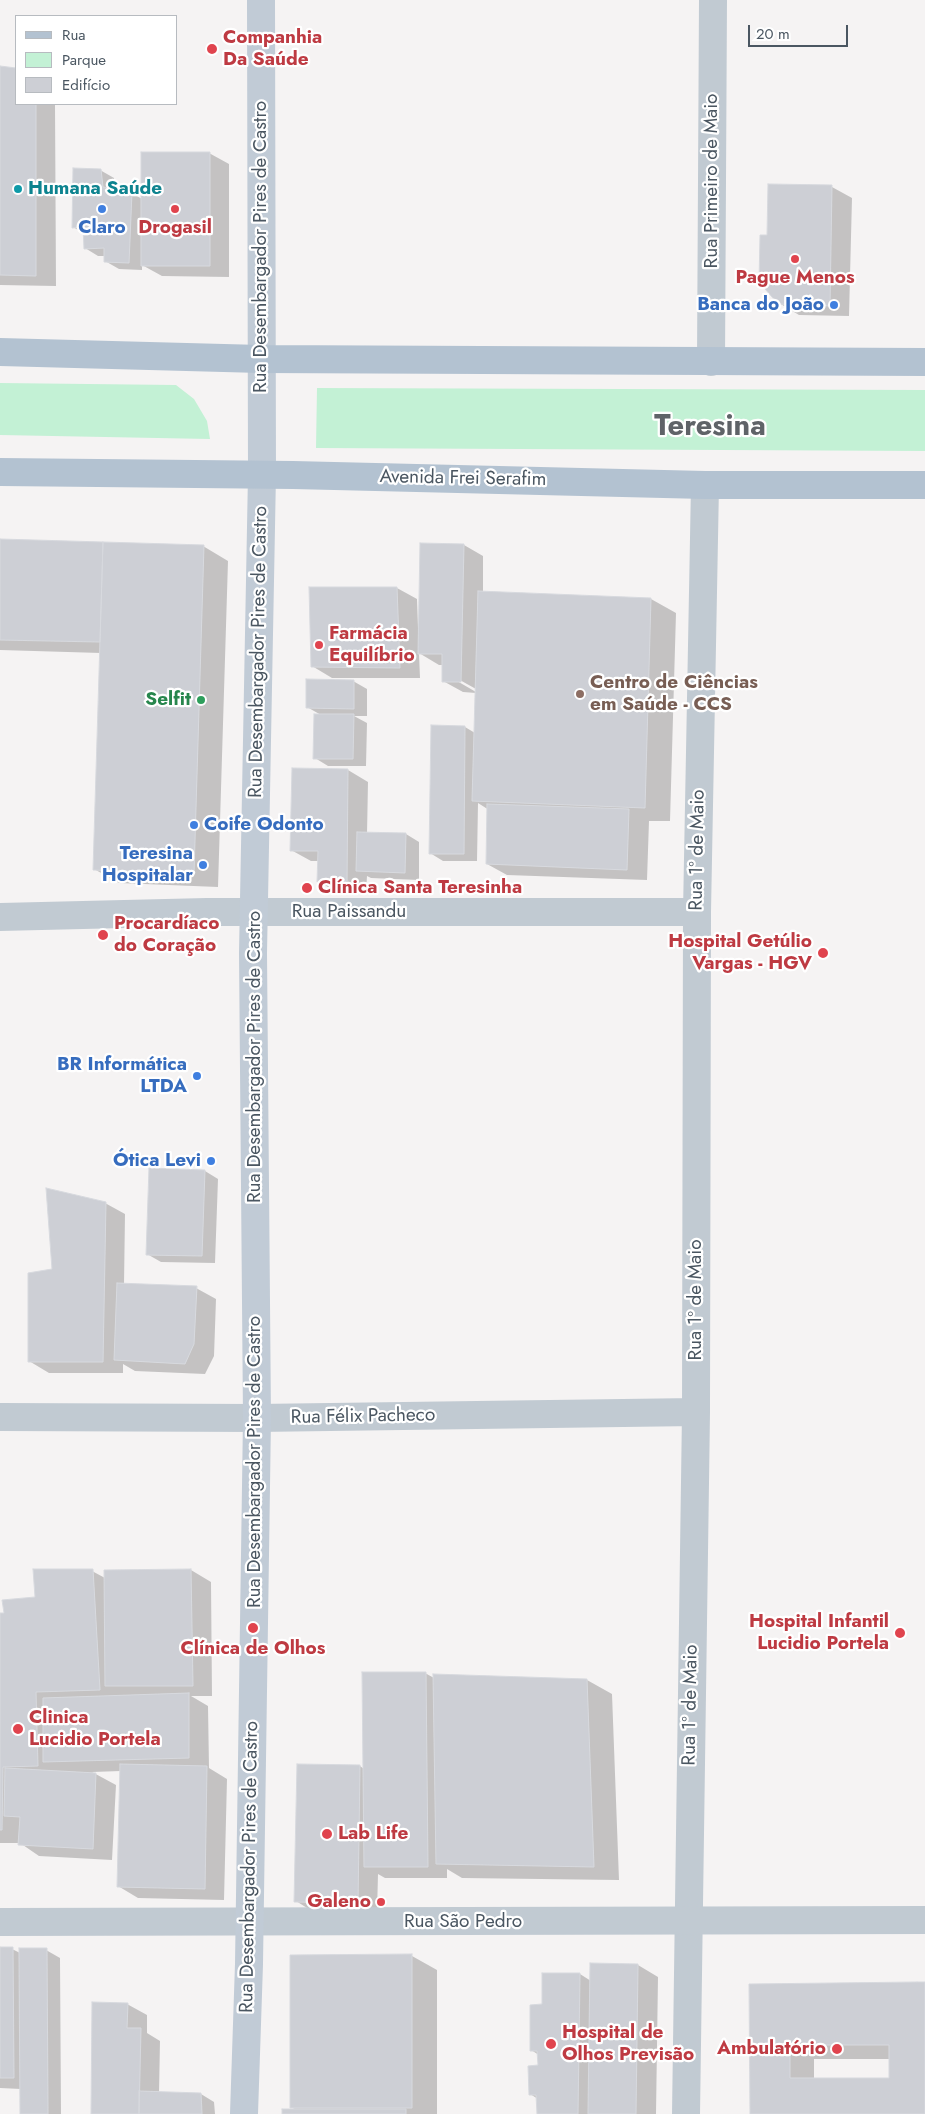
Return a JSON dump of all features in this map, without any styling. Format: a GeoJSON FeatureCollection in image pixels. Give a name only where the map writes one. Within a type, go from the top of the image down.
{"type":"FeatureCollection","features":[{"type":"Feature","properties":{"kind":"main road","name":"Rua Desembargador Pires de Castro"},"geometry":{"type":"LineString","coordinates":[[244,2114],[257,1418],[253,953],[262,474],[261,0]]}},
{"type":"Feature","properties":{"kind":"main road"},"geometry":{"type":"LineString","coordinates":[[0,352],[261,359],[925,362]]}},
{"type":"Feature","properties":{"kind":"main road","name":"Avenida Frei Serafim"},"geometry":{"type":"LineString","coordinates":[[0,472],[262,474],[705,485],[925,485]]}},
{"type":"Feature","properties":{"kind":"street","name":"Rua Primeiro de Maio"},"geometry":{"type":"LineString","coordinates":[[711,362],[713,0]]}},
{"type":"Feature","properties":{"kind":"street","name":"Rua 1º de Maio"},"geometry":{"type":"LineString","coordinates":[[686,2114],[696,1412],[697,912],[705,485]]}},
{"type":"Feature","properties":{"kind":"street","name":"Rua Paissandu"},"geometry":{"type":"LineString","coordinates":[[0,917],[254,912],[697,912]]}},
{"type":"Feature","properties":{"kind":"street","name":"Rua Félix Pacheco"},"geometry":{"type":"LineString","coordinates":[[0,1417],[257,1418],[696,1412]]}},
{"type":"Feature","properties":{"kind":"street","name":"Rua São Pedro"},"geometry":{"type":"LineString","coordinates":[[0,1922],[925,1920]]}},
{"type":"Feature","properties":{"kind":"green space"},"geometry":{"type":"Polygon","coordinates":[[[0,383],[176,385],[194,399],[207,421],[210,439],[0,435],[0,383]]]}},
{"type":"Feature","properties":{"kind":"green space"},"geometry":{"type":"Polygon","coordinates":[[[317,388],[925,390],[925,451],[316,448],[317,388]]]}},
{"type":"Feature","properties":{"kind":"building","name":"Humana Saúde"},"geometry":{"type":"Polygon","coordinates":[[[0,66],[15,68],[15,105],[36,105],[36,276],[0,275],[0,66]]]}},
{"type":"Feature","properties":{"kind":"building","name":"Drogasil"},"geometry":{"type":"Polygon","coordinates":[[[141,152],[210,152],[210,266],[141,266],[141,152]]]}},
{"type":"Feature","properties":{"kind":"building","name":"Claro"},"geometry":{"type":"Polygon","coordinates":[[[73,168],[101,169],[103,187],[132,192],[129,263],[104,262],[104,248],[84,249],[83,227],[72,228],[73,168]]]}},
{"type":"Feature","properties":{"kind":"building","name":"Pague Menos"},"geometry":{"type":"Polygon","coordinates":[[[768,184],[832,185],[830,306],[778,304],[759,282],[760,235],[767,235],[768,184]]]}},
{"type":"Feature","properties":{"kind":"building"},"geometry":{"type":"Polygon","coordinates":[[[0,539],[103,542],[100,642],[0,640],[0,539]]]}},
{"type":"Feature","properties":{"kind":"building"},"geometry":{"type":"Polygon","coordinates":[[[103,542],[204,545],[194,873],[93,870],[103,542]]]}},
{"type":"Feature","properties":{"kind":"building"},"geometry":{"type":"Polygon","coordinates":[[[420,543],[464,544],[461,682],[442,682],[442,654],[418,654],[420,543]]]}},
{"type":"Feature","properties":{"kind":"building"},"geometry":{"type":"Polygon","coordinates":[[[309,587],[397,587],[400,668],[311,667],[309,587]]]}},
{"type":"Feature","properties":{"kind":"building","name":"Centro de Ciências em Saúde - CCS"},"geometry":{"type":"Polygon","coordinates":[[[478,591],[651,598],[645,808],[472,801],[478,591]]]}},
{"type":"Feature","properties":{"kind":"building"},"geometry":{"type":"Polygon","coordinates":[[[306,679],[354,680],[354,709],[306,708],[306,679]]]}},
{"type":"Feature","properties":{"kind":"building"},"geometry":{"type":"Polygon","coordinates":[[[314,714],[354,714],[353,759],[313,759],[314,714]]]}},
{"type":"Feature","properties":{"kind":"building"},"geometry":{"type":"Polygon","coordinates":[[[431,725],[465,726],[464,854],[429,854],[431,725]]]}},
{"type":"Feature","properties":{"kind":"building"},"geometry":{"type":"Polygon","coordinates":[[[292,768],[348,769],[347,883],[317,882],[318,851],[290,851],[292,768]]]}},
{"type":"Feature","properties":{"kind":"building"},"geometry":{"type":"Polygon","coordinates":[[[487,804],[629,809],[627,870],[486,864],[487,804]]]}},
{"type":"Feature","properties":{"kind":"building"},"geometry":{"type":"Polygon","coordinates":[[[357,832],[406,833],[405,873],[356,871],[357,832]]]}},
{"type":"Feature","properties":{"kind":"building"},"geometry":{"type":"Polygon","coordinates":[[[149,1168],[205,1170],[202,1256],[146,1255],[149,1168]]]}},
{"type":"Feature","properties":{"kind":"building"},"geometry":{"type":"Polygon","coordinates":[[[46,1188],[106,1202],[103,1362],[28,1362],[28,1273],[52,1269],[46,1188]]]}},
{"type":"Feature","properties":{"kind":"building"},"geometry":{"type":"Polygon","coordinates":[[[117,1283],[197,1286],[194,1344],[185,1364],[114,1360],[117,1283]]]}},
{"type":"Feature","properties":{"kind":"building","name":"Clinica Lucidio Portela"},"geometry":{"type":"Polygon","coordinates":[[[33,1569],[93,1569],[100,1690],[36,1692],[38,1766],[3,1767],[2,1830],[0,1830],[0,1613],[4,1613],[2,1600],[35,1597],[33,1569]]]}},
{"type":"Feature","properties":{"kind":"building"},"geometry":{"type":"Polygon","coordinates":[[[191,1569],[193,1686],[105,1686],[104,1570],[191,1569]]]}},
{"type":"Feature","properties":{"kind":"building"},"geometry":{"type":"Polygon","coordinates":[[[362,1672],[426,1672],[428,1867],[364,1867],[362,1672]]]}},
{"type":"Feature","properties":{"kind":"building"},"geometry":{"type":"Polygon","coordinates":[[[433,1674],[587,1679],[594,1867],[436,1864],[433,1674]]]}},
{"type":"Feature","properties":{"kind":"building"},"geometry":{"type":"Polygon","coordinates":[[[189,1693],[189,1758],[43,1762],[43,1698],[189,1693]]]}},
{"type":"Feature","properties":{"kind":"building"},"geometry":{"type":"Polygon","coordinates":[[[120,1764],[207,1766],[205,1889],[117,1887],[120,1764]]]}},
{"type":"Feature","properties":{"kind":"building","name":"Lab Life"},"geometry":{"type":"Polygon","coordinates":[[[297,1764],[360,1765],[358,1903],[294,1902],[297,1764]]]}},
{"type":"Feature","properties":{"kind":"building"},"geometry":{"type":"Polygon","coordinates":[[[5,1768],[96,1773],[93,1849],[18,1845],[20,1817],[4,1816],[5,1768]]]}},
{"type":"Feature","properties":{"kind":"building"},"geometry":{"type":"Polygon","coordinates":[[[0,1947],[13,1947],[14,2078],[0,2078],[0,1947]]]}},
{"type":"Feature","properties":{"kind":"building"},"geometry":{"type":"Polygon","coordinates":[[[19,1948],[47,1948],[48,2114],[20,2114],[19,1948]]]}},
{"type":"Feature","properties":{"kind":"building"},"geometry":{"type":"Polygon","coordinates":[[[412,1954],[412,2108],[290,2108],[290,1955],[412,1954]]]}},
{"type":"Feature","properties":{"kind":"building"},"geometry":{"type":"Polygon","coordinates":[[[590,1963],[638,1964],[636,2114],[588,2114],[590,1963]]]}},
{"type":"Feature","properties":{"kind":"building","name":"Hospital de Olhos Previsão"},"geometry":{"type":"Polygon","coordinates":[[[542,1973],[580,1973],[578,2114],[537,2114],[536,2095],[529,2095],[528,2066],[538,2065],[537,2051],[530,2051],[530,2005],[542,2004],[542,1973]]]}},
{"type":"Feature","properties":{"kind":"building","name":"Ambulatório"},"geometry":{"type":"Polygon","coordinates":[[[925,1982],[925,2114],[750,2114],[749,1984],[925,1982]],[[790,2045],[790,2078],[889,2078],[889,2045],[790,2045]]]}},
{"type":"Feature","properties":{"kind":"building"},"geometry":{"type":"Polygon","coordinates":[[[92,2002],[128,2003],[127,2028],[141,2028],[139,2114],[91,2114],[92,2002]]]}},
{"type":"Feature","properties":{"kind":"building"},"geometry":{"type":"Polygon","coordinates":[[[139,2091],[201,2093],[202,2114],[139,2114],[139,2091]]]}},
{"type":"Feature","properties":{"kind":"building"},"geometry":{"type":"Polygon","coordinates":[[[282,2109],[406,2109],[406,2114],[282,2114],[282,2109]]]}},
{"type":"Feature","properties":{"kind":"place","name":"Companhia Da Saúde"},"geometry":{"type":"Point","coordinates":[212,49]}},
{"type":"Feature","properties":{"kind":"place","name":"Humana Saúde"},"geometry":{"type":"Point","coordinates":[18,189]}},
{"type":"Feature","properties":{"kind":"place","name":"Claro"},"geometry":{"type":"Point","coordinates":[102,209]}},
{"type":"Feature","properties":{"kind":"place","name":"Drogasil"},"geometry":{"type":"Point","coordinates":[175,209]}},
{"type":"Feature","properties":{"kind":"place","name":"Pague Menos"},"geometry":{"type":"Point","coordinates":[795,259]}},
{"type":"Feature","properties":{"kind":"place","name":"Banca do João"},"geometry":{"type":"Point","coordinates":[834,305]}},
{"type":"Feature","properties":{"kind":"place","name":"Farmácia Equilíbrio"},"geometry":{"type":"Point","coordinates":[319,645]}},
{"type":"Feature","properties":{"kind":"place","name":"Centro de Ciências em Saúde - CCS"},"geometry":{"type":"Point","coordinates":[580,694]}},
{"type":"Feature","properties":{"kind":"place","name":"Selfit"},"geometry":{"type":"Point","coordinates":[201,700]}},
{"type":"Feature","properties":{"kind":"place","name":"Coife Odonto"},"geometry":{"type":"Point","coordinates":[194,825]}},
{"type":"Feature","properties":{"kind":"place","name":"Teresina Hospitalar"},"geometry":{"type":"Point","coordinates":[203,865]}},
{"type":"Feature","properties":{"kind":"place","name":"Clínica Santa Teresinha"},"geometry":{"type":"Point","coordinates":[307,888]}},
{"type":"Feature","properties":{"kind":"place","name":"Procardíaco do Coração"},"geometry":{"type":"Point","coordinates":[103,935]}},
{"type":"Feature","properties":{"kind":"place","name":"Hospital Getúlio Vargas - HGV"},"geometry":{"type":"Point","coordinates":[823,953]}},
{"type":"Feature","properties":{"kind":"place","name":"BR Informática LTDA"},"geometry":{"type":"Point","coordinates":[197,1076]}},
{"type":"Feature","properties":{"kind":"place","name":"Ótica Levi"},"geometry":{"type":"Point","coordinates":[211,1161]}},
{"type":"Feature","properties":{"kind":"place","name":"Clínica de Olhos"},"geometry":{"type":"Point","coordinates":[253,1628]}},
{"type":"Feature","properties":{"kind":"place","name":"Hospital Infantil Lucidio Portela"},"geometry":{"type":"Point","coordinates":[900,1633]}},
{"type":"Feature","properties":{"kind":"place","name":"Clinica Lucidio Portela"},"geometry":{"type":"Point","coordinates":[18,1729]}},
{"type":"Feature","properties":{"kind":"place","name":"Lab Life"},"geometry":{"type":"Point","coordinates":[327,1834]}},
{"type":"Feature","properties":{"kind":"place","name":"Galeno"},"geometry":{"type":"Point","coordinates":[381,1902]}},
{"type":"Feature","properties":{"kind":"place","name":"Hospital de Olhos Previsão"},"geometry":{"type":"Point","coordinates":[551,2044]}},
{"type":"Feature","properties":{"kind":"place","name":"Ambulatório"},"geometry":{"type":"Point","coordinates":[837,2049]}},
{"type":"Feature","properties":{"kind":"district","name":"Teresina"},"geometry":{"type":"Point","coordinates":[710,428]}}]}
